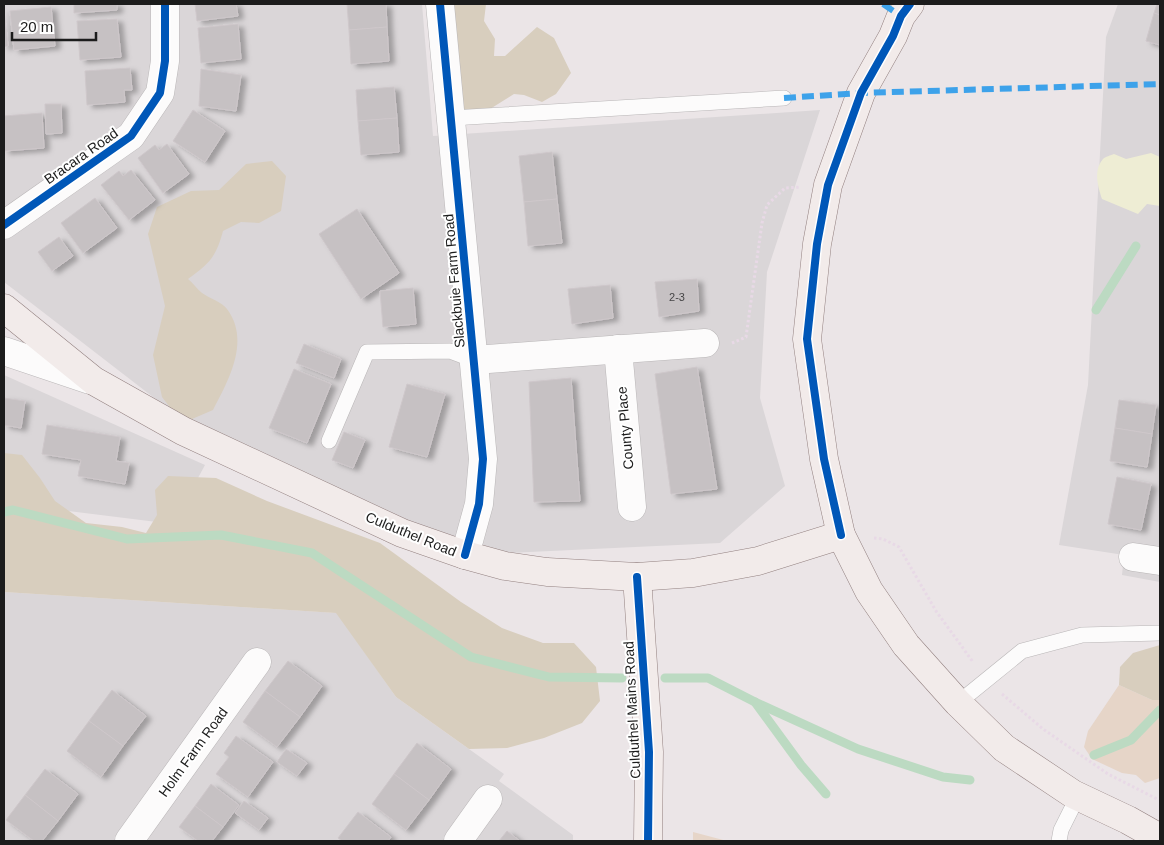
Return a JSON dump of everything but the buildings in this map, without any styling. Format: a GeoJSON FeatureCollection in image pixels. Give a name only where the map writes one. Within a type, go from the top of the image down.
{"type":"FeatureCollection","features":[{"type":"Feature","properties":{"kind":"main road"},"geometry":{"type":"LineString","coordinates":[[910,4],[900,16],[893,36],[861,93],[828,185],[817,244],[807,339],[824,459],[841,535],[869,591],[906,645],[958,703],[1004,748],[1078,796],[1160,838]]}},
{"type":"Feature","properties":{"kind":"main road","name":"Culduthel Road"},"geometry":{"type":"LineString","coordinates":[[4,308],[94,381],[192,435],[402,534],[505,566],[547,572],[637,577],[693,573],[758,561],[841,535]]}},
{"type":"Feature","properties":{"kind":"main road","name":"Culduthel Mains Road"},"geometry":{"type":"LineString","coordinates":[[637,577],[649,752],[648,841]]}},
{"type":"Feature","properties":{"kind":"street","name":"Bracara Road"},"geometry":{"type":"LineString","coordinates":[[4,225],[131,136],[160,93],[165,61],[165,4]]}},
{"type":"Feature","properties":{"kind":"street","name":"Slackbuie Farm Road"},"geometry":{"type":"LineString","coordinates":[[440,4],[483,459],[479,504],[465,555]]}},
{"type":"Feature","properties":{"kind":"street"},"geometry":{"type":"LineString","coordinates":[[474,360],[705,342]]}},
{"type":"Feature","properties":{"kind":"street","name":"County Place"},"geometry":{"type":"LineString","coordinates":[[618,349],[632,507]]}},
{"type":"Feature","properties":{"kind":"street","name":"Culduthel Road"},"geometry":{"type":"LineString","coordinates":[[4,351],[94,381]]}},
{"type":"Feature","properties":{"kind":"street"},"geometry":{"type":"LineString","coordinates":[[1133,557],[1160,561]]}},
{"type":"Feature","properties":{"kind":"street","name":"Holm Farm Road"},"geometry":{"type":"LineString","coordinates":[[129,841],[257,662]]}},
{"type":"Feature","properties":{"kind":"street"},"geometry":{"type":"LineString","coordinates":[[458,841],[488,799]]}},
{"type":"Feature","properties":{"kind":"lane"},"geometry":{"type":"LineString","coordinates":[[452,118],[784,98]]}},
{"type":"Feature","properties":{"kind":"lane"},"geometry":{"type":"LineString","coordinates":[[328,441],[367,352],[450,351],[474,360]]}},
{"type":"Feature","properties":{"kind":"lane"},"geometry":{"type":"LineString","coordinates":[[958,703],[1022,651],[1082,635],[1160,633]]}},
{"type":"Feature","properties":{"kind":"lane"},"geometry":{"type":"LineString","coordinates":[[1059,841],[1061,830],[1078,796]]}},
{"type":"Feature","properties":{"kind":"path"},"geometry":{"type":"LineString","coordinates":[[705,342],[727,346],[746,337],[762,223],[768,205],[785,188],[828,185]]}},
{"type":"Feature","properties":{"kind":"shaded area"},"geometry":{"type":"Polygon","coordinates":[[[4,4],[422,4],[433,136],[820,110],[767,272],[760,398],[785,486],[720,543],[465,555],[175,414],[4,282],[4,4]]]}},
{"type":"Feature","properties":{"kind":"shaded area"},"geometry":{"type":"Polygon","coordinates":[[[451,4],[486,4],[484,21],[495,39],[494,56],[505,56],[537,27],[554,38],[571,73],[556,94],[542,102],[524,95],[514,94],[482,114],[466,115],[446,97],[451,4]]]}},
{"type":"Feature","properties":{"kind":"shaded area"},"geometry":{"type":"Polygon","coordinates":[[[1118,4],[1160,4],[1160,582],[1122,575],[1124,555],[1059,545],[1088,385],[1106,37],[1118,4]]]}},
{"type":"Feature","properties":{"kind":"shaded area"},"geometry":{"type":"Polygon","coordinates":[[[272,161],[286,176],[281,211],[259,223],[241,222],[223,231],[218,247],[211,259],[188,279],[202,293],[225,307],[234,321],[237,334],[235,361],[213,410],[192,419],[175,414],[162,397],[153,355],[165,306],[148,234],[157,207],[191,191],[219,190],[246,164],[272,161]]]}},
{"type":"Feature","properties":{"kind":"shaded area"},"geometry":{"type":"Polygon","coordinates":[[[4,375],[205,465],[173,524],[4,503],[4,375]]]}},
{"type":"Feature","properties":{"kind":"shaded area"},"geometry":{"type":"Polygon","coordinates":[[[4,453],[22,455],[55,501],[86,523],[122,527],[146,533],[157,515],[155,490],[168,476],[216,478],[267,501],[380,543],[461,602],[502,628],[543,643],[574,643],[596,667],[600,701],[582,723],[544,738],[507,748],[469,749],[396,697],[336,613],[4,592],[4,453]]]}},
{"type":"Feature","properties":{"kind":"shaded area"},"geometry":{"type":"Polygon","coordinates":[[[4,592],[337,613],[396,697],[504,774],[499,781],[573,835],[573,841],[4,841],[4,592]]]}},
{"type":"Feature","properties":{"kind":"shaded area"},"geometry":{"type":"Polygon","coordinates":[[[1160,645],[1160,700],[1152,700],[1119,685],[1120,667],[1133,653],[1160,645]]]}},
{"type":"Feature","properties":{"kind":"shaded area"},"geometry":{"type":"Polygon","coordinates":[[[1119,685],[1152,700],[1160,700],[1160,778],[1145,783],[1136,775],[1122,773],[1092,759],[1084,747],[1088,731],[1119,685]]]}},
{"type":"Feature","properties":{"kind":"shaded area"},"geometry":{"type":"Polygon","coordinates":[[[693,832],[727,841],[693,841],[693,832]]]}},
{"type":"Feature","properties":{"kind":"green space"},"geometry":{"type":"Polygon","coordinates":[[[1151,153],[1160,157],[1160,206],[1147,204],[1138,214],[1102,199],[1097,173],[1103,159],[1114,154],[1126,159],[1151,153]]]}},
{"type":"Feature","properties":{"kind":"waterway"},"geometry":{"type":"LineString","coordinates":[[1096,310],[1136,246]]}},
{"type":"Feature","properties":{"kind":"waterway"},"geometry":{"type":"LineString","coordinates":[[4,512],[13,510],[127,539],[221,535],[312,553],[471,657],[549,677],[622,678]]}},
{"type":"Feature","properties":{"kind":"waterway"},"geometry":{"type":"LineString","coordinates":[[665,678],[708,678],[755,702],[858,749],[943,777],[970,780]]}},
{"type":"Feature","properties":{"kind":"waterway"},"geometry":{"type":"LineString","coordinates":[[755,702],[801,765],[826,794]]}},
{"type":"Feature","properties":{"kind":"waterway"},"geometry":{"type":"LineString","coordinates":[[1094,755],[1131,740],[1160,710]]}},
{"type":"Feature","properties":{"kind":"marked path"},"geometry":{"type":"LineString","coordinates":[[883,4],[901,16]]}},
{"type":"Feature","properties":{"kind":"marked path"},"geometry":{"type":"LineString","coordinates":[[784,98],[861,93],[1160,84]]}},
{"type":"Feature","properties":{"kind":"cycle path"},"geometry":{"type":"LineString","coordinates":[[4,225],[131,136],[160,93],[165,61],[165,4]]}},
{"type":"Feature","properties":{"kind":"cycle path"},"geometry":{"type":"LineString","coordinates":[[440,4],[483,459],[479,504],[465,555]]}},
{"type":"Feature","properties":{"kind":"cycle path"},"geometry":{"type":"LineString","coordinates":[[841,535],[824,459],[807,339],[817,244],[828,185],[861,93],[893,36],[901,16],[910,4]]}},
{"type":"Feature","properties":{"kind":"cycle path"},"geometry":{"type":"LineString","coordinates":[[637,577],[649,752],[648,841]]}}]}
